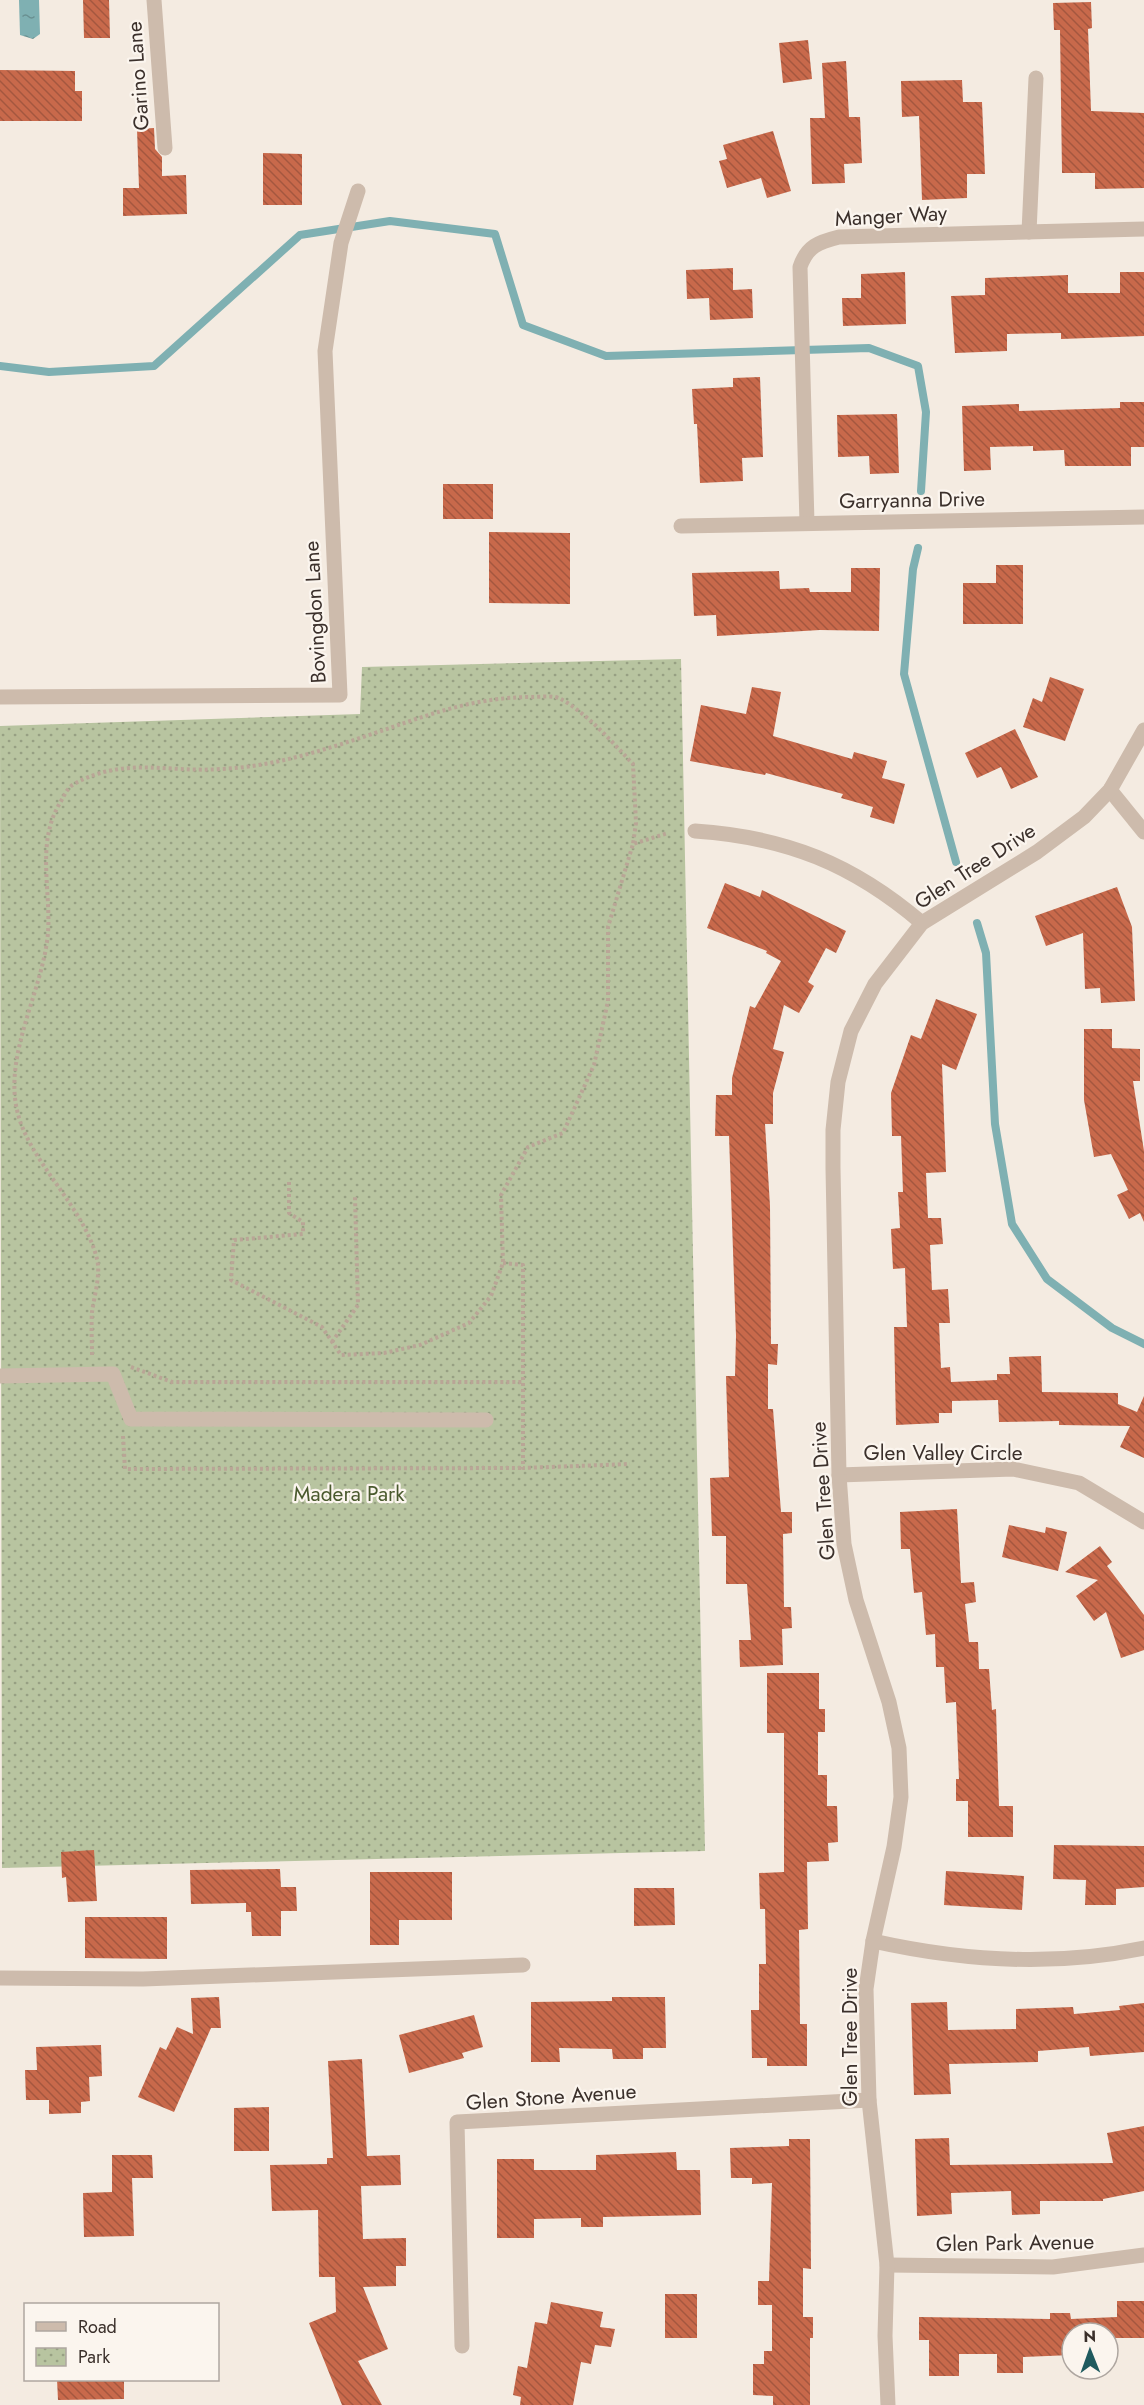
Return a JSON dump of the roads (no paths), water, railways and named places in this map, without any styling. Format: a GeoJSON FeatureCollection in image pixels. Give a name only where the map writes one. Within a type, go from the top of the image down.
{"type":"FeatureCollection","features":[{"type":"Feature","properties":{"kind":"street","name":"Garino Lane"},"geometry":{"type":"LineString","coordinates":[[154,0],[165,148]]}},
{"type":"Feature","properties":{"kind":"street"},"geometry":{"type":"LineString","coordinates":[[1036,78],[1029,232],[1144,229]]}},
{"type":"Feature","properties":{"kind":"street","name":"Bovingdon Lane"},"geometry":{"type":"LineString","coordinates":[[0,697],[340,694],[325,351],[341,243],[358,192]]}},
{"type":"Feature","properties":{"kind":"street","name":"Manger Way"},"geometry":{"type":"LineString","coordinates":[[807,523],[800,267],[804,254],[817,242],[839,237],[1029,232]]}},
{"type":"Feature","properties":{"kind":"street","name":"Garryanna Drive"},"geometry":{"type":"LineString","coordinates":[[681,526],[1144,517]]}},
{"type":"Feature","properties":{"kind":"street","name":"Glen Tree Drive"},"geometry":{"type":"LineString","coordinates":[[888,2405],[885,2336],[887,2265],[869,2100],[866,1989],[901,1797],[899,1748],[889,1702],[856,1600],[844,1544],[839,1475],[833,1168],[833,1130],[838,1082],[851,1031],[875,984],[922,923],[1037,852],[1084,817],[1110,790],[1144,729]]}},
{"type":"Feature","properties":{"kind":"street"},"geometry":{"type":"LineString","coordinates":[[1110,790],[1144,832]]}},
{"type":"Feature","properties":{"kind":"street"},"geometry":{"type":"LineString","coordinates":[[695,831],[733,834],[785,845],[819,856],[867,880],[922,923]]}},
{"type":"Feature","properties":{"kind":"street"},"geometry":{"type":"LineString","coordinates":[[0,1376],[113,1374],[131,1419],[486,1420]]}},
{"type":"Feature","properties":{"kind":"street","name":"Glen Valley Circle"},"geometry":{"type":"LineString","coordinates":[[839,1475],[1013,1469],[1079,1483],[1144,1522]]}},
{"type":"Feature","properties":{"kind":"street"},"geometry":{"type":"LineString","coordinates":[[873,1941],[922,1952],[998,1959],[1044,1960],[1110,1955],[1144,1948]]}},
{"type":"Feature","properties":{"kind":"street"},"geometry":{"type":"LineString","coordinates":[[0,1978],[143,1979],[523,1965]]}},
{"type":"Feature","properties":{"kind":"street","name":"Glen Stone Avenue"},"geometry":{"type":"LineString","coordinates":[[462,2346],[457,2122],[869,2100]]}},
{"type":"Feature","properties":{"kind":"street","name":"Glen Park Avenue"},"geometry":{"type":"LineString","coordinates":[[887,2265],[1053,2267],[1144,2255]]}},
{"type":"Feature","properties":{"kind":"water"},"geometry":{"type":"Polygon","coordinates":[[[19,0],[39,0],[40,34],[33,39],[20,35],[19,0]]]}},
{"type":"Feature","properties":{"kind":"waterway"},"geometry":{"type":"LineString","coordinates":[[0,366],[49,372],[154,366],[300,235],[390,221],[495,234],[523,325],[606,356],[869,348],[918,366],[926,412],[921,491]]}},
{"type":"Feature","properties":{"kind":"waterway"},"geometry":{"type":"LineString","coordinates":[[918,548],[913,569],[904,674],[956,862]]}},
{"type":"Feature","properties":{"kind":"waterway"},"geometry":{"type":"LineString","coordinates":[[977,923],[986,953],[995,1124],[1012,1224],[1047,1279],[1112,1328],[1144,1344]]}},
{"type":"Feature","properties":{"kind":"park label","name":"Madera Park"},"geometry":{"type":"Point","coordinates":[349,1494]}}]}
